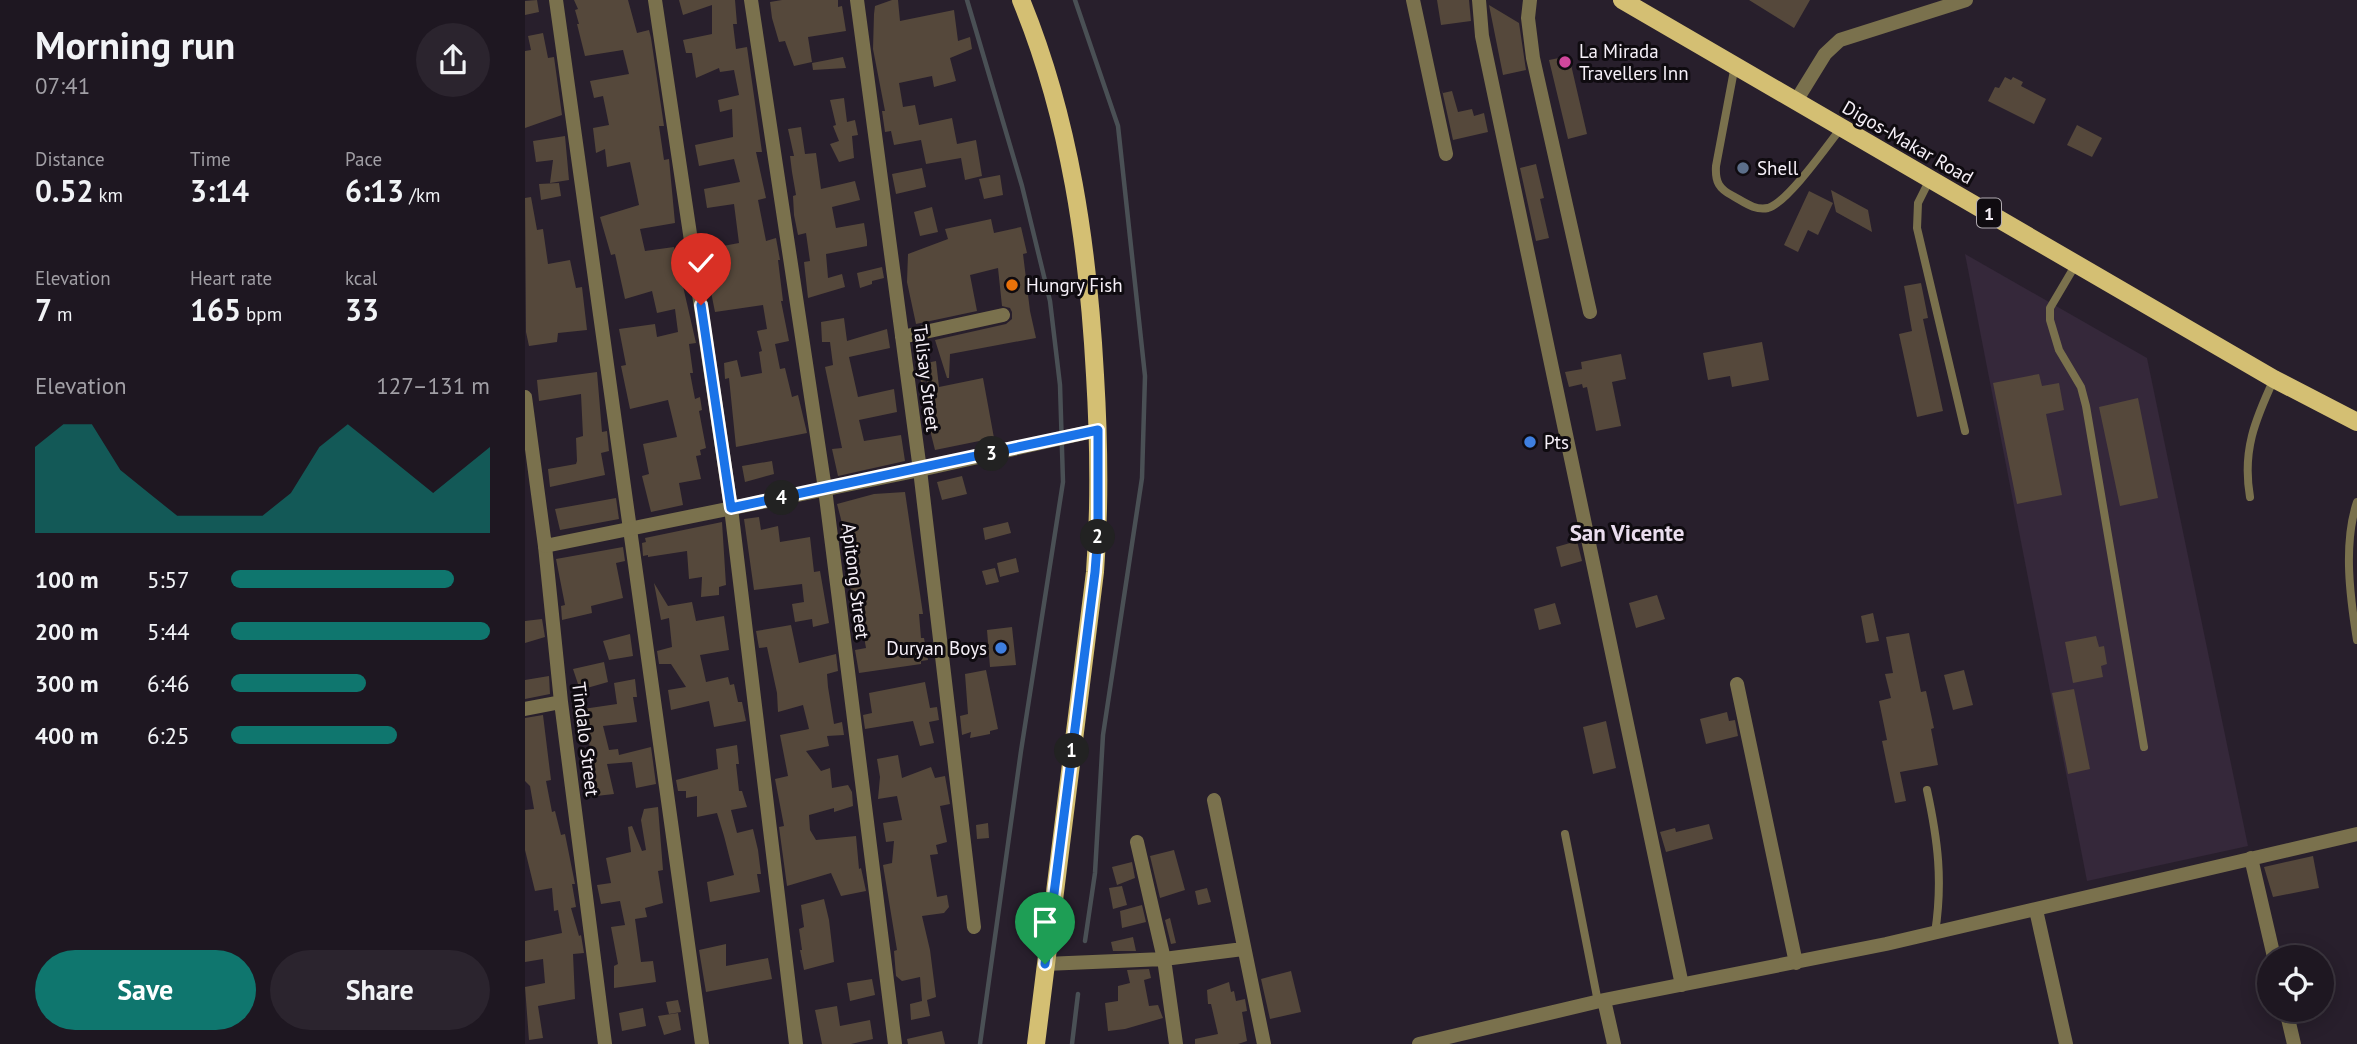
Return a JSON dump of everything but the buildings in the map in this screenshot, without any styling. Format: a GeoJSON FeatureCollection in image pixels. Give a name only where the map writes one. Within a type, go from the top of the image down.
{"type":"FeatureCollection","features":[{"type":"Feature","properties":{"kind":"main road"},"geometry":{"type":"LineString","coordinates":[[1021,0],[1054,93],[1079,212],[1092,319],[1098,430],[1098,533],[1095,572],[1036,1044]]}},
{"type":"Feature","properties":{"kind":"main road","name":"Digos-Makar Road"},"geometry":{"type":"LineString","coordinates":[[1622,0],[2274,379],[2357,422]]}},
{"type":"Feature","properties":{"kind":"street"},"geometry":{"type":"LineString","coordinates":[[556,0],[702,1044]]}},
{"type":"Feature","properties":{"kind":"street"},"geometry":{"type":"LineString","coordinates":[[655,0],[731,508],[796,1044]]}},
{"type":"Feature","properties":{"kind":"street","name":"Apitong Street"},"geometry":{"type":"LineString","coordinates":[[751,0],[825,489],[895,1044]]}},
{"type":"Feature","properties":{"kind":"street","name":"Talisay Street"},"geometry":{"type":"LineString","coordinates":[[857,0],[920,470],[975,927]]}},
{"type":"Feature","properties":{"kind":"street"},"geometry":{"type":"LineString","coordinates":[[1413,0],[1446,154]]}},
{"type":"Feature","properties":{"kind":"street"},"geometry":{"type":"LineString","coordinates":[[1479,0],[1482,36],[1682,985]]}},
{"type":"Feature","properties":{"kind":"street"},"geometry":{"type":"LineString","coordinates":[[1530,0],[1528,18],[1533,58],[1590,312]]}},
{"type":"Feature","properties":{"kind":"street"},"geometry":{"type":"LineString","coordinates":[[1796,101],[1825,54],[1840,40],[1966,0]]}},
{"type":"Feature","properties":{"kind":"street"},"geometry":{"type":"LineString","coordinates":[[902,337],[1003,315]]}},
{"type":"Feature","properties":{"kind":"street","name":"Tindalo Street"},"geometry":{"type":"LineString","coordinates":[[525,397],[605,1044]]}},
{"type":"Feature","properties":{"kind":"street"},"geometry":{"type":"LineString","coordinates":[[544,546],[920,470],[1098,430]]}},
{"type":"Feature","properties":{"kind":"street"},"geometry":{"type":"LineString","coordinates":[[1737,684],[1796,963]]}},
{"type":"Feature","properties":{"kind":"street"},"geometry":{"type":"LineString","coordinates":[[525,709],[561,702]]}},
{"type":"Feature","properties":{"kind":"street"},"geometry":{"type":"LineString","coordinates":[[1214,800],[1264,1044]]}},
{"type":"Feature","properties":{"kind":"street"},"geometry":{"type":"LineString","coordinates":[[1419,1044],[1453,1040],[1601,1001],[1935,933],[2357,834]]}},
{"type":"Feature","properties":{"kind":"street"},"geometry":{"type":"LineString","coordinates":[[1137,842],[1164,959],[1176,1044]]}},
{"type":"Feature","properties":{"kind":"street"},"geometry":{"type":"LineString","coordinates":[[2251,858],[2271,945]]}},
{"type":"Feature","properties":{"kind":"street"},"geometry":{"type":"LineString","coordinates":[[2036,910],[2066,1044]]}},
{"type":"Feature","properties":{"kind":"street"},"geometry":{"type":"LineString","coordinates":[[1045,964],[1164,959],[1244,948]]}},
{"type":"Feature","properties":{"kind":"street"},"geometry":{"type":"LineString","coordinates":[[1601,1001],[1614,1044]]}},
{"type":"Feature","properties":{"kind":"street"},"geometry":{"type":"LineString","coordinates":[[2289,1022],[2294,1044]]}},
{"type":"Feature","properties":{"kind":"lane"},"geometry":{"type":"LineString","coordinates":[[1735,65],[1716,166],[1716,180],[1724,191],[1752,206],[1767,208],[1774,205],[1786,196],[1842,128]]}},
{"type":"Feature","properties":{"kind":"lane"},"geometry":{"type":"LineString","coordinates":[[1930,179],[1918,203],[1917,228],[1965,431]]}},
{"type":"Feature","properties":{"kind":"lane"},"geometry":{"type":"LineString","coordinates":[[2076,264],[2050,308],[2050,320],[2060,350],[2081,387],[2086,406],[2144,747]]}},
{"type":"Feature","properties":{"kind":"lane"},"geometry":{"type":"LineString","coordinates":[[2250,497],[2246,474],[2250,436],[2274,379]]}},
{"type":"Feature","properties":{"kind":"lane"},"geometry":{"type":"LineString","coordinates":[[2357,502],[2353,515],[2350,557],[2352,609],[2357,640]]}},
{"type":"Feature","properties":{"kind":"lane"},"geometry":{"type":"LineString","coordinates":[[1927,790],[1939,851],[1941,879],[1935,933]]}},
{"type":"Feature","properties":{"kind":"lane"},"geometry":{"type":"LineString","coordinates":[[1565,834],[1601,1001]]}},
{"type":"Feature","properties":{"kind":"shaded area"},"geometry":{"type":"Polygon","coordinates":[[[1965,254],[2147,358],[2248,846],[2087,881],[1965,254]]]}},
{"type":"Feature","properties":{"kind":"waterway"},"geometry":{"type":"LineString","coordinates":[[967,0],[1022,186],[1050,301],[1060,385],[1063,482],[1021,751],[980,1044]]}},
{"type":"Feature","properties":{"kind":"waterway"},"geometry":{"type":"LineString","coordinates":[[1075,0],[1118,126],[1145,376],[1142,478],[1103,735],[1095,873],[1085,941]]}},
{"type":"Feature","properties":{"kind":"waterway"},"geometry":{"type":"LineString","coordinates":[[1072,1044],[1078,994]]}},
{"type":"Feature","properties":{"kind":"place","name":"La Mirada Travellers Inn"},"geometry":{"type":"Point","coordinates":[1565,62]}},
{"type":"Feature","properties":{"kind":"place","name":"Shell"},"geometry":{"type":"Point","coordinates":[1743,168]}},
{"type":"Feature","properties":{"kind":"place","name":"Hungry Fish"},"geometry":{"type":"Point","coordinates":[1012,285]}},
{"type":"Feature","properties":{"kind":"place","name":"Pts"},"geometry":{"type":"Point","coordinates":[1530,442]}},
{"type":"Feature","properties":{"kind":"place","name":"Duryan Boys"},"geometry":{"type":"Point","coordinates":[1001,648]}},
{"type":"Feature","properties":{"kind":"district","name":"San Vicente"},"geometry":{"type":"Point","coordinates":[1627,532]}},
{"type":"Feature","properties":{"kind":"route"},"geometry":{"type":"LineString","coordinates":[[701,305],[731,508],[920,470],[1098,430],[1098,533],[1095,572],[1045,964]]}}]}
